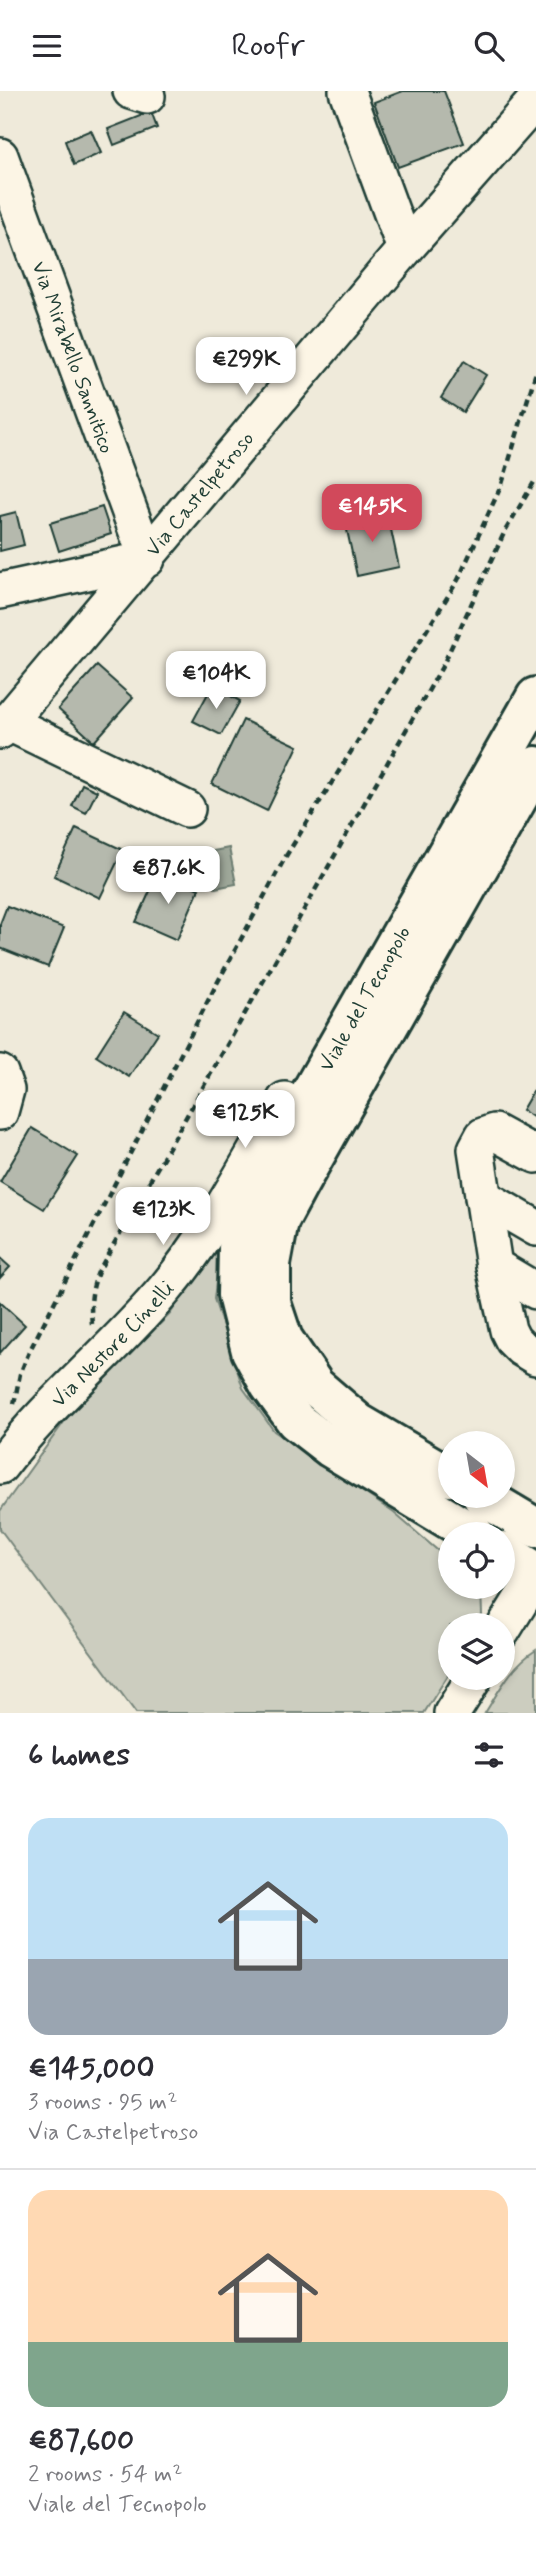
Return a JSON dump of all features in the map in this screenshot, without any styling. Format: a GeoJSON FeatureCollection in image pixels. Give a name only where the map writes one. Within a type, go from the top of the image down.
{"type":"FeatureCollection","features":[{"type":"Feature","properties":{"kind":"main road","name":"Viale del Tecnopolo"},"geometry":{"type":"LineString","coordinates":[[453,1522],[331,1448],[296,1421],[269,1384],[251,1351],[237,1295],[238,1248],[249,1201],[536,697]]}},
{"type":"Feature","properties":{"kind":"main road","name":"Viale del Tecnopolo"},"geometry":{"type":"LineString","coordinates":[[438,1470],[358,1423],[315,1386],[283,1339],[271,1303],[271,1264],[279,1221],[536,766]]}},
{"type":"Feature","properties":{"kind":"main road"},"geometry":{"type":"LineString","coordinates":[[504,1509],[536,1528]]}},
{"type":"Feature","properties":{"kind":"main road"},"geometry":{"type":"LineString","coordinates":[[515,1560],[536,1574]]}},
{"type":"Feature","properties":{"kind":"street"},"geometry":{"type":"LineString","coordinates":[[347,91],[405,249]]}},
{"type":"Feature","properties":{"kind":"street","name":"Via Castelpetroso"},"geometry":{"type":"LineString","coordinates":[[4,727],[405,249],[536,100]]}},
{"type":"Feature","properties":{"kind":"street","name":"Via Mirabello Sannitico"},"geometry":{"type":"LineString","coordinates":[[0,156],[147,559]]}},
{"type":"Feature","properties":{"kind":"street"},"geometry":{"type":"LineString","coordinates":[[0,591],[147,559]]}},
{"type":"Feature","properties":{"kind":"street"},"geometry":{"type":"LineString","coordinates":[[4,727],[187,809]]}},
{"type":"Feature","properties":{"kind":"street","name":"Via Nestore Cinelli"},"geometry":{"type":"LineString","coordinates":[[4,1460],[162,1293],[185,1265],[216,1218],[291,1089],[339,1045]]}},
{"type":"Feature","properties":{"kind":"street"},"geometry":{"type":"LineString","coordinates":[[0,1073],[6,1090],[0,1112]]}},
{"type":"Feature","properties":{"kind":"street"},"geometry":{"type":"LineString","coordinates":[[536,1155],[494,1132],[483,1136],[476,1149],[494,1266],[508,1330],[521,1348],[536,1357]]}},
{"type":"Feature","properties":{"kind":"street"},"geometry":{"type":"LineString","coordinates":[[483,1197],[536,1227]]}},
{"type":"Feature","properties":{"kind":"street"},"geometry":{"type":"LineString","coordinates":[[494,1266],[536,1291]]}},
{"type":"Feature","properties":{"kind":"street"},"geometry":{"type":"LineString","coordinates":[[513,1613],[536,1574]]}},
{"type":"Feature","properties":{"kind":"street"},"geometry":{"type":"LineString","coordinates":[[452,1713],[466,1690]]}},
{"type":"Feature","properties":{"kind":"path"},"geometry":{"type":"LineString","coordinates":[[4,1460],[20,1374],[29,1352],[214,989],[286,856],[458,580],[502,484],[536,372]]}},
{"type":"Feature","properties":{"kind":"path"},"geometry":{"type":"LineString","coordinates":[[101,1355],[94,1337],[90,1305],[91,1289],[99,1272],[443,665],[505,531],[536,479]]}},
{"type":"Feature","properties":{"kind":"shaded area"},"geometry":{"type":"Polygon","coordinates":[[[229,848],[236,884],[215,888],[208,852],[229,848]]]}},
{"type":"Feature","properties":{"kind":"shaded area"},"geometry":{"type":"Polygon","coordinates":[[[221,1238],[214,1299],[243,1388],[274,1431],[394,1513],[438,1551],[438,1599],[481,1599],[482,1613],[438,1613],[439,1690],[424,1713],[136,1713],[0,1529],[0,1511],[69,1415],[170,1314],[221,1238]]]}},
{"type":"Feature","properties":{"kind":"shaded area"},"geometry":{"type":"Polygon","coordinates":[[[536,1650],[536,1713],[485,1713],[499,1690],[515,1690],[515,1668],[536,1650]]]}},
{"type":"Feature","properties":{"kind":"building"},"geometry":{"type":"Polygon","coordinates":[[[403,91],[444,91],[464,143],[398,167],[374,102],[403,91]]]}},
{"type":"Feature","properties":{"kind":"building"},"geometry":{"type":"Polygon","coordinates":[[[151,112],[157,128],[114,145],[108,129],[151,112]]]}},
{"type":"Feature","properties":{"kind":"building"},"geometry":{"type":"Polygon","coordinates":[[[91,130],[101,153],[74,165],[65,141],[91,130]]]}},
{"type":"Feature","properties":{"kind":"building"},"geometry":{"type":"Polygon","coordinates":[[[464,361],[486,375],[463,412],[441,398],[464,361]]]}},
{"type":"Feature","properties":{"kind":"building"},"geometry":{"type":"Polygon","coordinates":[[[102,507],[111,534],[59,551],[50,523],[102,507]]]}},
{"type":"Feature","properties":{"kind":"building"},"geometry":{"type":"Polygon","coordinates":[[[387,511],[399,567],[357,576],[345,521],[387,511]]]}},
{"type":"Feature","properties":{"kind":"building"},"geometry":{"type":"Polygon","coordinates":[[[16,512],[24,545],[0,551],[0,516],[16,512]]]}},
{"type":"Feature","properties":{"kind":"building"},"geometry":{"type":"Polygon","coordinates":[[[97,666],[133,698],[94,742],[58,709],[97,666]]]}},
{"type":"Feature","properties":{"kind":"building"},"geometry":{"type":"Polygon","coordinates":[[[212,686],[240,701],[221,735],[193,721],[212,686]]]}},
{"type":"Feature","properties":{"kind":"building"},"geometry":{"type":"Polygon","coordinates":[[[243,720],[298,746],[267,811],[212,784],[243,720]]]}},
{"type":"Feature","properties":{"kind":"building"},"geometry":{"type":"Polygon","coordinates":[[[82,784],[97,791],[86,813],[72,806],[82,784]]]}},
{"type":"Feature","properties":{"kind":"building"},"geometry":{"type":"Polygon","coordinates":[[[76,828],[123,850],[100,898],[54,876],[76,828]]]}},
{"type":"Feature","properties":{"kind":"building"},"geometry":{"type":"Polygon","coordinates":[[[159,871],[199,889],[177,940],[136,922],[159,871]]]}},
{"type":"Feature","properties":{"kind":"building"},"geometry":{"type":"Polygon","coordinates":[[[7,906],[64,928],[48,967],[0,948],[0,924],[7,906]]]}},
{"type":"Feature","properties":{"kind":"building"},"geometry":{"type":"Polygon","coordinates":[[[124,1012],[158,1033],[129,1077],[96,1056],[124,1012]]]}},
{"type":"Feature","properties":{"kind":"building"},"geometry":{"type":"Polygon","coordinates":[[[536,1086],[536,1119],[522,1110],[536,1086]]]}},
{"type":"Feature","properties":{"kind":"building"},"geometry":{"type":"Polygon","coordinates":[[[32,1128],[78,1156],[44,1209],[0,1182],[32,1128]]]}},
{"type":"Feature","properties":{"kind":"building"},"geometry":{"type":"Polygon","coordinates":[[[0,1258],[10,1267],[0,1278],[0,1258]]]}},
{"type":"Feature","properties":{"kind":"building"},"geometry":{"type":"Polygon","coordinates":[[[0,1302],[25,1325],[0,1353],[0,1302]]]}}]}
